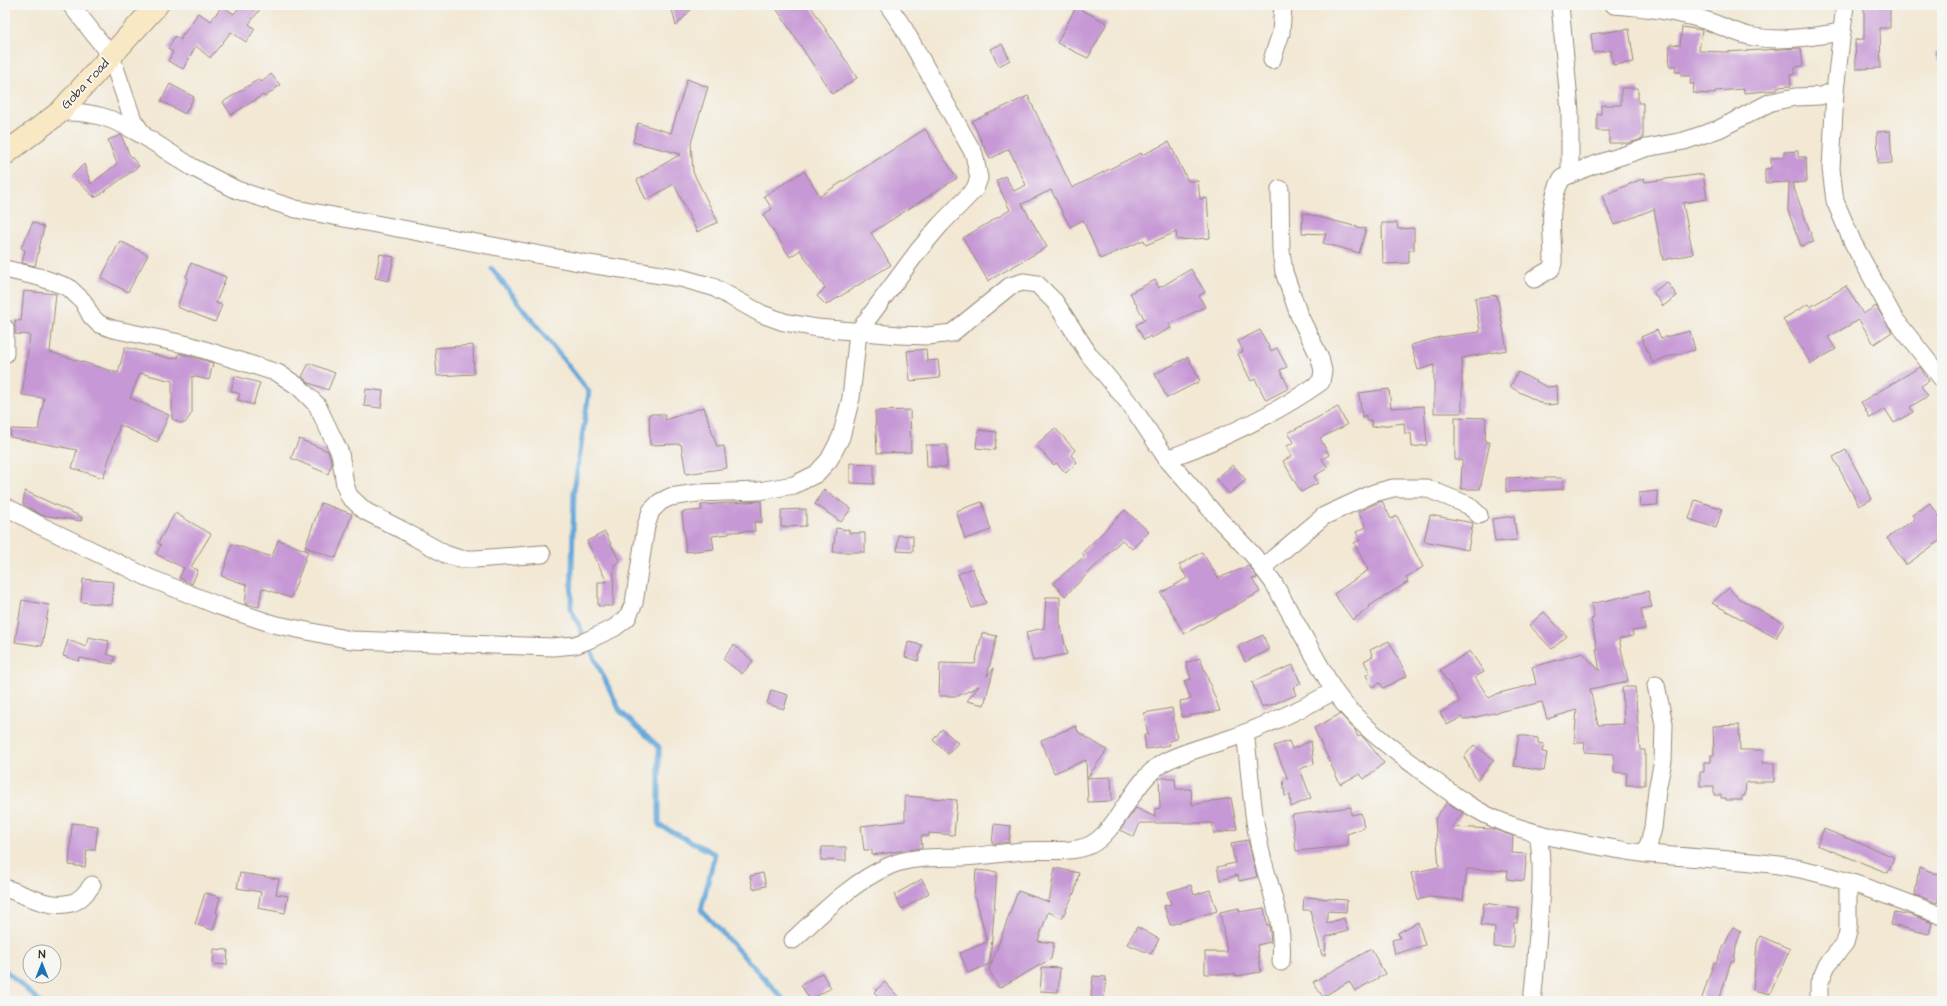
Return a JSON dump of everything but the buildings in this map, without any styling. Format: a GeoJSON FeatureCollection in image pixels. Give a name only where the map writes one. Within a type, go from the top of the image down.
{"type":"FeatureCollection","features":[{"type":"Feature","properties":{"kind":"street"},"geometry":{"type":"LineString","coordinates":[[71,5],[111,56],[133,120],[144,136]]}},
{"type":"Feature","properties":{"kind":"street","name":"Goba road"},"geometry":{"type":"LineString","coordinates":[[5,154],[60,112],[157,5]]}},
{"type":"Feature","properties":{"kind":"street"},"geometry":{"type":"LineString","coordinates":[[5,506],[38,525],[147,577],[219,606],[273,624],[351,640],[553,647],[575,644],[614,628],[627,618],[634,603],[646,526],[651,511],[660,502],[670,497],[698,493],[758,490],[794,485],[816,474],[829,460],[841,436],[852,398],[858,332],[940,225],[975,189],[979,178],[974,154],[903,27],[888,5]]}},
{"type":"Feature","properties":{"kind":"street"},"geometry":{"type":"LineString","coordinates":[[1272,60],[1281,33],[1283,5]]}},
{"type":"Feature","properties":{"kind":"street"},"geometry":{"type":"LineString","coordinates":[[1560,5],[1570,111],[1570,174]]}},
{"type":"Feature","properties":{"kind":"street"},"geometry":{"type":"LineString","coordinates":[[1614,5],[1648,8],[1700,19],[1753,37],[1810,37],[1842,32]]}},
{"type":"Feature","properties":{"kind":"street"},"geometry":{"type":"LineString","coordinates":[[1845,5],[1835,91],[1831,169],[1835,201],[1853,243],[1894,318],[1942,379]]}},
{"type":"Feature","properties":{"kind":"street"},"geometry":{"type":"LineString","coordinates":[[1534,279],[1551,269],[1553,250],[1550,220],[1553,200],[1562,178],[1646,148],[1684,141],[1720,129],[1771,102],[1820,96],[1835,91]]}},
{"type":"Feature","properties":{"kind":"street"},"geometry":{"type":"LineString","coordinates":[[60,112],[82,111],[105,116],[120,122],[192,167],[236,190],[296,209],[589,264],[681,278],[713,287],[755,311],[784,322],[817,328],[928,336],[952,333],[1010,286],[1024,282],[1037,284],[1055,302],[1090,356],[1133,408],[1167,459],[1262,568],[1288,607],[1334,691],[1361,723],[1448,790],[1479,810],[1504,823],[1538,834],[1646,854],[1779,865],[1804,870],[1848,882],[1942,916]]}},
{"type":"Feature","properties":{"kind":"street"},"geometry":{"type":"LineString","coordinates":[[1167,459],[1245,426],[1286,405],[1321,382],[1323,371],[1320,358],[1299,315],[1284,272],[1281,251],[1280,189]]}},
{"type":"Feature","properties":{"kind":"street"},"geometry":{"type":"LineString","coordinates":[[5,269],[39,277],[68,287],[83,301],[91,316],[99,324],[113,329],[189,345],[278,373],[299,387],[317,405],[340,453],[345,485],[349,496],[365,511],[445,554],[460,559],[475,560],[542,554]]}},
{"type":"Feature","properties":{"kind":"street"},"geometry":{"type":"LineString","coordinates":[[5,328],[5,354]]}},
{"type":"Feature","properties":{"kind":"street"},"geometry":{"type":"LineString","coordinates":[[1262,568],[1324,516],[1374,493],[1393,488],[1426,488],[1468,506],[1479,515]]}},
{"type":"Feature","properties":{"kind":"street"},"geometry":{"type":"LineString","coordinates":[[1646,854],[1653,828],[1657,790],[1663,761],[1664,724],[1656,685]]}},
{"type":"Feature","properties":{"kind":"street"},"geometry":{"type":"LineString","coordinates":[[793,940],[838,898],[890,865],[909,860],[1003,854],[1023,851],[1064,850],[1089,846],[1102,838],[1145,777],[1162,763],[1245,733],[1303,709],[1334,691]]}},
{"type":"Feature","properties":{"kind":"street"},"geometry":{"type":"LineString","coordinates":[[1245,733],[1258,840],[1280,919],[1282,944],[1281,962]]}},
{"type":"Feature","properties":{"kind":"street"},"geometry":{"type":"LineString","coordinates":[[1532,1001],[1541,888],[1541,855],[1538,834]]}},
{"type":"Feature","properties":{"kind":"street"},"geometry":{"type":"LineString","coordinates":[[1819,1001],[1820,984],[1826,965],[1846,943],[1848,932],[1848,882]]}},
{"type":"Feature","properties":{"kind":"street"},"geometry":{"type":"LineString","coordinates":[[5,888],[46,903],[59,904],[72,903],[82,897],[92,885]]}},
{"type":"Feature","properties":{"kind":"street"},"geometry":{"type":"LineString","coordinates":[[1535,978],[1545,1001]]}},
{"type":"Feature","properties":{"kind":"waterway"},"geometry":{"type":"LineString","coordinates":[[1938,55],[1942,61]]}},
{"type":"Feature","properties":{"kind":"waterway"},"geometry":{"type":"LineString","coordinates":[[492,269],[589,392],[574,491],[571,609],[620,711],[659,747],[659,825],[715,854],[701,910],[785,1001]]}},
{"type":"Feature","properties":{"kind":"waterway"},"geometry":{"type":"LineString","coordinates":[[5,970],[39,1001]]}}]}
